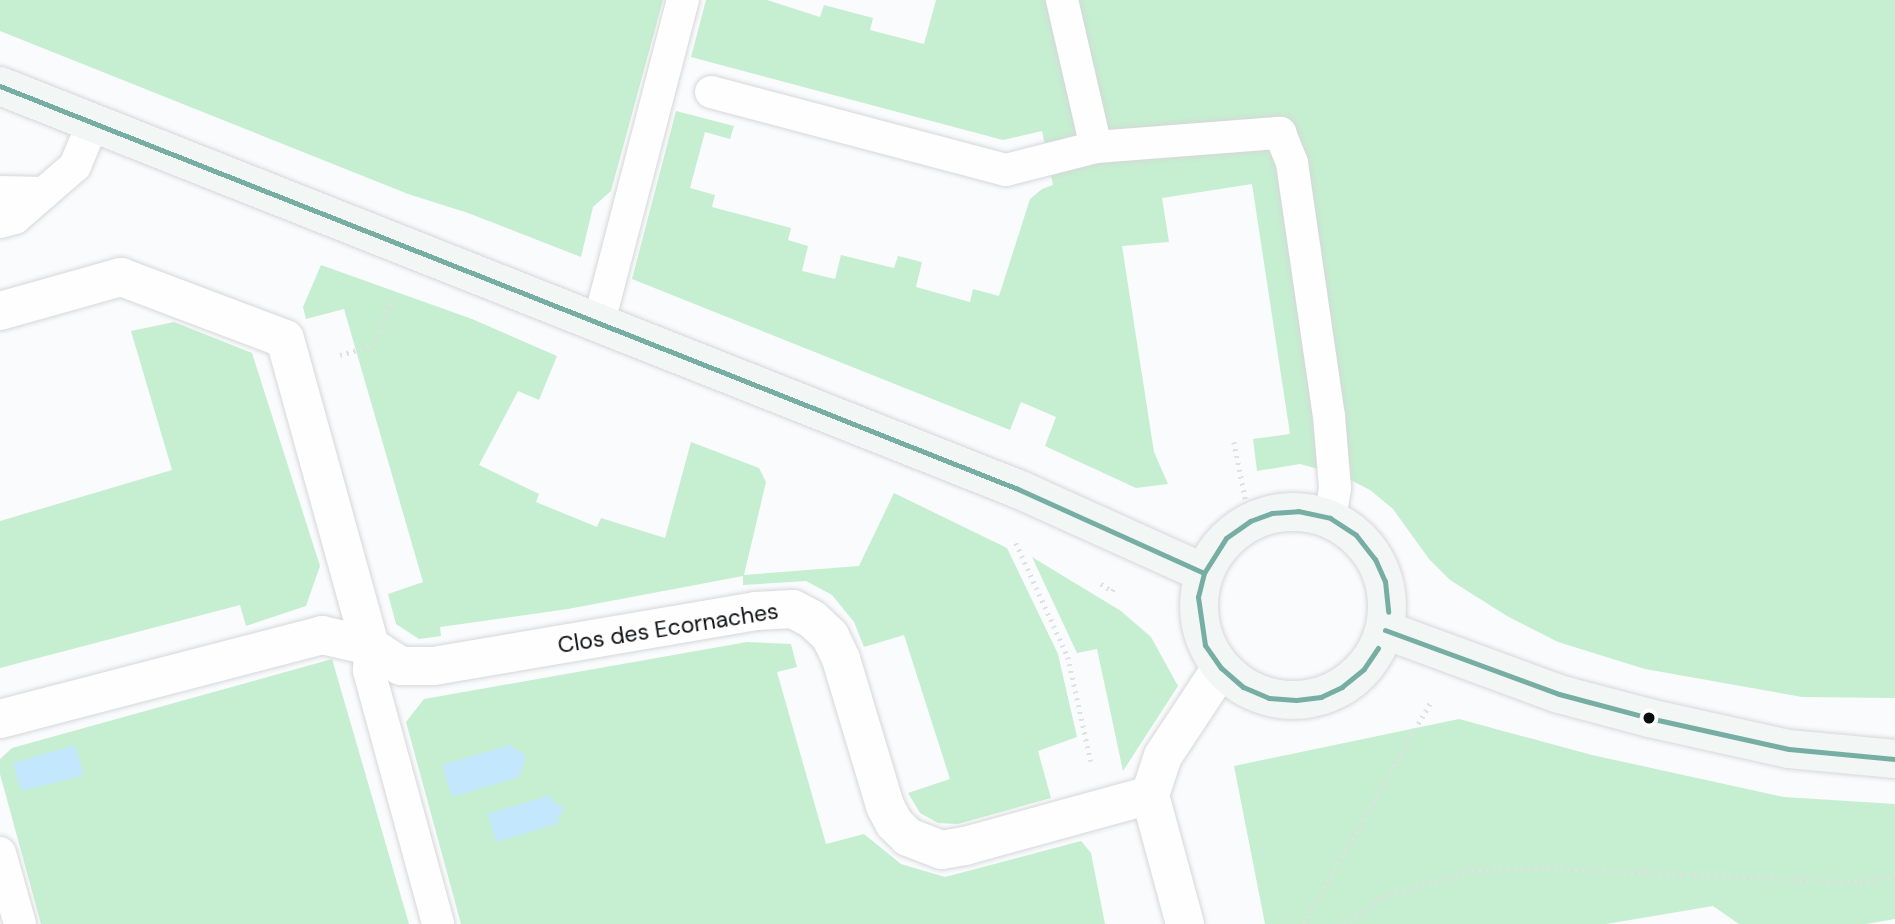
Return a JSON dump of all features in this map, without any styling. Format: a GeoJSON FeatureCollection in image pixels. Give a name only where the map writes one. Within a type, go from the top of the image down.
{"type":"FeatureCollection","features":[{"type":"Feature","properties":{"kind":"main road"},"geometry":{"type":"LineString","coordinates":[[0,86],[985,476],[1204,573]]}},
{"type":"Feature","properties":{"kind":"main road"},"geometry":{"type":"LineString","coordinates":[[1298,511],[1330,518],[1356,535],[1375,559],[1385,581],[1388,612],[1385,630],[1364,669],[1342,687],[1321,696],[1296,701],[1269,698],[1243,687],[1221,668],[1205,645],[1199,620],[1198,597],[1204,573],[1226,538],[1250,521],[1272,513],[1298,511]]}},
{"type":"Feature","properties":{"kind":"main road"},"geometry":{"type":"LineString","coordinates":[[1385,630],[1559,695],[1669,723],[1789,749],[1895,759]]}},
{"type":"Feature","properties":{"kind":"street"},"geometry":{"type":"LineString","coordinates":[[0,311],[121,277],[285,339],[370,646]]}},
{"type":"Feature","properties":{"kind":"street","name":"Clos des Ecornaches"},"geometry":{"type":"LineString","coordinates":[[0,719],[322,635],[370,646],[401,666],[434,666],[756,611],[793,609],[812,619],[830,636],[841,659],[885,806],[894,823],[908,837],[942,850],[1150,795]]}},
{"type":"Feature","properties":{"kind":"street"},"geometry":{"type":"LineString","coordinates":[[1185,924],[1150,795],[1163,756],[1221,668]]}},
{"type":"Feature","properties":{"kind":"lane"},"geometry":{"type":"LineString","coordinates":[[599,322],[683,0]]}},
{"type":"Feature","properties":{"kind":"lane"},"geometry":{"type":"LineString","coordinates":[[1062,0],[1096,147]]}},
{"type":"Feature","properties":{"kind":"lane"},"geometry":{"type":"LineString","coordinates":[[711,92],[1006,170],[1096,147],[1280,132],[1292,163],[1329,416],[1335,488],[1330,518]]}},
{"type":"Feature","properties":{"kind":"lane"},"geometry":{"type":"LineString","coordinates":[[0,222],[15,218],[75,166],[93,123]]}},
{"type":"Feature","properties":{"kind":"lane"},"geometry":{"type":"LineString","coordinates":[[0,192],[44,193]]}},
{"type":"Feature","properties":{"kind":"lane"},"geometry":{"type":"LineString","coordinates":[[370,646],[369,671],[438,924]]}},
{"type":"Feature","properties":{"kind":"lane"},"geometry":{"type":"LineString","coordinates":[[0,853],[20,924]]}},
{"type":"Feature","properties":{"kind":"path"},"geometry":{"type":"LineString","coordinates":[[294,369],[374,345],[412,248]]}},
{"type":"Feature","properties":{"kind":"path"},"geometry":{"type":"LineString","coordinates":[[1234,442],[1250,521]]}},
{"type":"Feature","properties":{"kind":"path"},"geometry":{"type":"LineString","coordinates":[[985,476],[1068,657],[1101,808]]}},
{"type":"Feature","properties":{"kind":"path"},"geometry":{"type":"LineString","coordinates":[[1303,924],[1428,710],[1449,656]]}},
{"type":"Feature","properties":{"kind":"path"},"geometry":{"type":"LineString","coordinates":[[1344,924],[1382,897],[1472,870],[1547,868],[1860,882],[1895,875]]}},
{"type":"Feature","properties":{"kind":"green space"},"geometry":{"type":"Polygon","coordinates":[[[0,0],[663,0],[611,191],[593,207],[581,257],[468,213],[408,194],[0,31],[0,0]]]}},
{"type":"Feature","properties":{"kind":"green space"},"geometry":{"type":"Polygon","coordinates":[[[706,0],[767,0],[820,17],[824,5],[873,18],[870,30],[924,44],[936,0],[1895,0],[1895,698],[1802,697],[1645,669],[1558,642],[1507,616],[1450,580],[1429,559],[1393,509],[1370,490],[1341,475],[1300,464],[1257,471],[1253,439],[1290,434],[1252,184],[1162,198],[1169,242],[1122,246],[1154,452],[1168,484],[1136,488],[1045,446],[1056,417],[1021,402],[1010,430],[632,279],[676,111],[734,126],[730,139],[705,132],[690,188],[715,195],[712,207],[791,228],[788,240],[808,246],[802,271],[835,279],[841,255],[894,268],[898,256],[922,262],[916,287],[970,302],[973,289],[999,296],[1030,199],[1042,189],[1053,185],[1042,131],[1003,140],[691,57],[706,0]]]}},
{"type":"Feature","properties":{"kind":"green space"},"geometry":{"type":"Polygon","coordinates":[[[321,265],[472,319],[557,356],[539,400],[518,391],[479,465],[539,494],[536,502],[597,527],[601,518],[665,538],[691,442],[759,468],[766,482],[744,575],[859,566],[894,493],[1007,548],[1058,654],[1077,737],[1038,751],[1051,798],[958,824],[938,823],[920,813],[908,793],[950,779],[904,635],[864,647],[854,622],[832,595],[806,581],[743,585],[743,576],[568,609],[440,627],[441,636],[419,639],[396,624],[388,594],[423,582],[344,309],[306,319],[303,307],[321,265]]]}},
{"type":"Feature","properties":{"kind":"green space"},"geometry":{"type":"Polygon","coordinates":[[[174,322],[252,353],[320,566],[306,606],[246,626],[240,605],[0,668],[0,521],[172,470],[131,331],[174,322]]]}},
{"type":"Feature","properties":{"kind":"green space"},"geometry":{"type":"Polygon","coordinates":[[[1032,557],[1121,611],[1151,637],[1178,686],[1123,771],[1097,649],[1077,653],[1032,557]]]}},
{"type":"Feature","properties":{"kind":"green space"},"geometry":{"type":"Polygon","coordinates":[[[747,642],[791,644],[797,667],[777,672],[826,844],[864,834],[901,864],[945,877],[1081,841],[1091,853],[1105,924],[461,924],[406,722],[424,699],[747,642]]]}},
{"type":"Feature","properties":{"kind":"green space"},"geometry":{"type":"Polygon","coordinates":[[[332,659],[409,924],[41,924],[0,774],[0,759],[12,748],[332,659]]]}},
{"type":"Feature","properties":{"kind":"green space"},"geometry":{"type":"Polygon","coordinates":[[[1459,719],[1592,755],[1784,797],[1895,804],[1895,919],[1866,924],[1739,924],[1713,906],[1606,924],[1265,924],[1234,766],[1459,719]]]}},
{"type":"Feature","properties":{"kind":"water"},"geometry":{"type":"Polygon","coordinates":[[[75,745],[83,773],[81,776],[21,791],[13,763],[75,745]]]}},
{"type":"Feature","properties":{"kind":"water"},"geometry":{"type":"Polygon","coordinates":[[[510,745],[526,756],[519,777],[452,797],[442,765],[510,745]]]}},
{"type":"Feature","properties":{"kind":"water"},"geometry":{"type":"Polygon","coordinates":[[[551,795],[553,802],[563,807],[563,812],[557,817],[560,823],[496,842],[488,814],[551,795]]]}},
{"type":"Feature","properties":{"kind":"transit line"},"geometry":{"type":"LineString","coordinates":[[0,86],[1018,489],[1204,573]]}},
{"type":"Feature","properties":{"kind":"transit line"},"geometry":{"type":"LineString","coordinates":[[1378,648],[1364,669],[1342,687],[1321,697],[1296,700],[1269,698],[1243,687],[1221,668],[1205,645],[1198,597],[1204,573],[1226,538],[1250,521],[1272,513],[1298,511],[1330,518],[1356,535],[1375,559],[1385,581],[1388,612]]}},
{"type":"Feature","properties":{"kind":"transit line"},"geometry":{"type":"LineString","coordinates":[[1385,630],[1559,694],[1649,718],[1789,749],[1895,759]]}}]}
